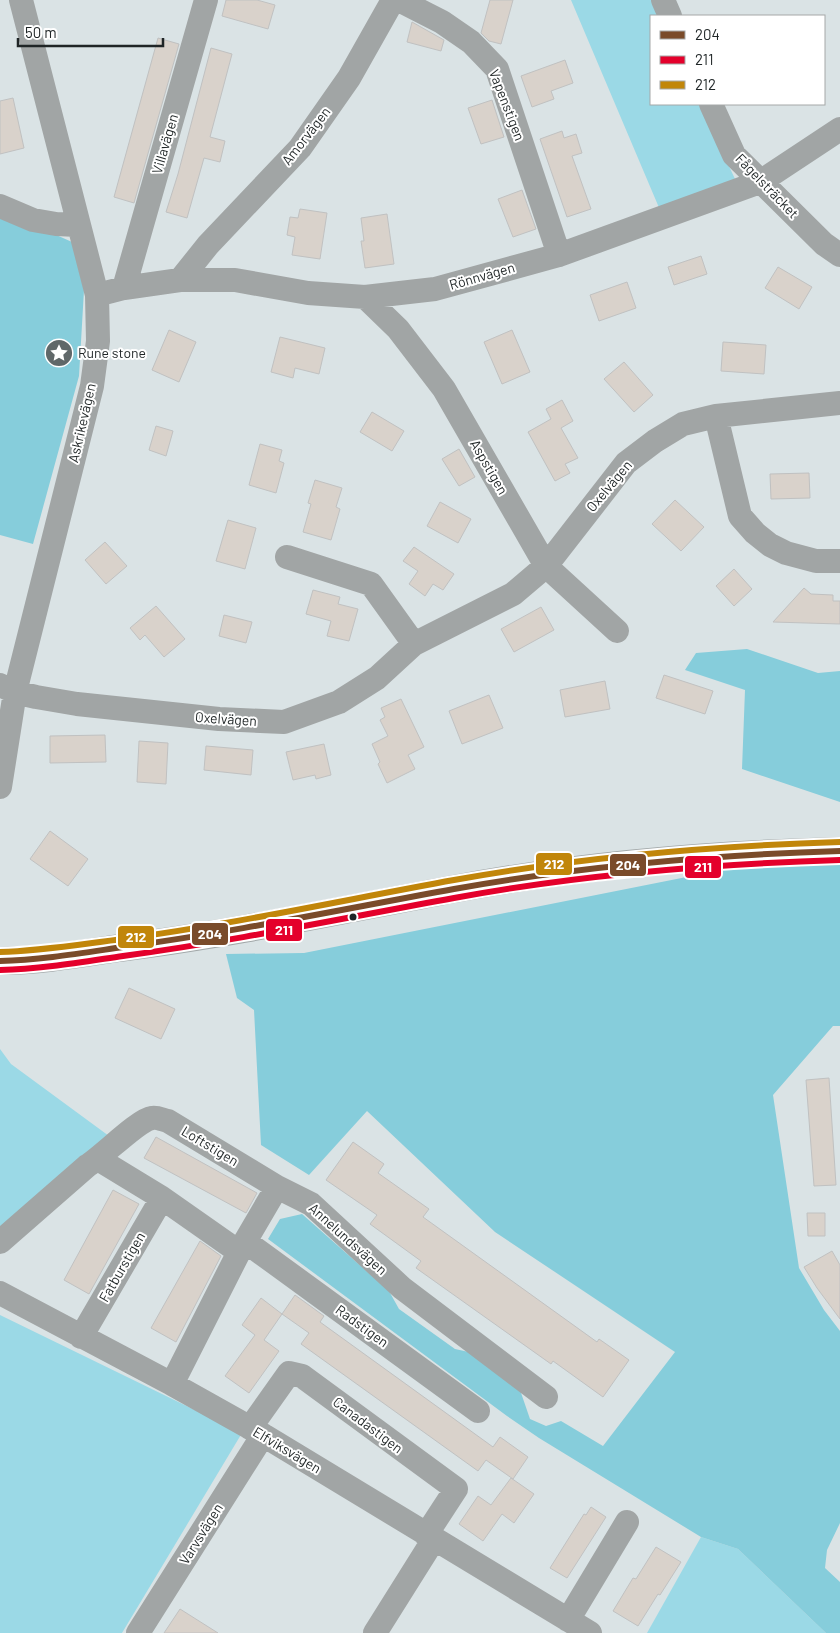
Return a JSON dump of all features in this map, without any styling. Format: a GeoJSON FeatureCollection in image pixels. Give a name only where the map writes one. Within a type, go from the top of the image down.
{"type":"FeatureCollection","features":[{"type":"Feature","properties":{"kind":"main road"},"geometry":{"type":"LineString","coordinates":[[0,961],[26,961],[178,940],[539,874],[627,863],[840,851]]}},
{"type":"Feature","properties":{"kind":"street","name":"Askrikevägen"},"geometry":{"type":"LineString","coordinates":[[0,787],[8,688],[92,386],[98,341],[97,295],[21,0]]}},
{"type":"Feature","properties":{"kind":"street","name":"Villavägen"},"geometry":{"type":"LineString","coordinates":[[124,288],[206,0]]}},
{"type":"Feature","properties":{"kind":"street","name":"Amorvägen"},"geometry":{"type":"LineString","coordinates":[[180,280],[208,245],[300,148],[349,78],[394,0]]}},
{"type":"Feature","properties":{"kind":"street","name":"Vapenstigen"},"geometry":{"type":"LineString","coordinates":[[398,0],[442,22],[457,32],[471,42],[497,69],[559,254]]}},
{"type":"Feature","properties":{"kind":"street"},"geometry":{"type":"LineString","coordinates":[[662,0],[670,15]]}},
{"type":"Feature","properties":{"kind":"street","name":"Fågelsträcket"},"geometry":{"type":"LineString","coordinates":[[711,105],[734,155],[824,244],[840,255]]}},
{"type":"Feature","properties":{"kind":"street","name":"Rönnvägen"},"geometry":{"type":"LineString","coordinates":[[97,295],[124,288],[180,280],[234,280],[308,293],[365,298],[435,289],[559,254],[760,182],[840,129]]}},
{"type":"Feature","properties":{"kind":"street"},"geometry":{"type":"LineString","coordinates":[[0,206],[33,220],[78,225]]}},
{"type":"Feature","properties":{"kind":"street","name":"Aspstigen"},"geometry":{"type":"LineString","coordinates":[[365,298],[398,330],[444,389],[546,566],[617,632]]}},
{"type":"Feature","properties":{"kind":"street","name":"Oxelvägen"},"geometry":{"type":"LineString","coordinates":[[8,688],[69,703],[122,710],[219,719],[284,722],[339,702],[377,678],[414,644],[513,594],[546,566],[626,463],[655,441],[683,424],[716,416],[840,403]]}},
{"type":"Feature","properties":{"kind":"street"},"geometry":{"type":"LineString","coordinates":[[716,416],[740,516],[755,533],[770,545],[786,553],[816,561],[840,561]]}},
{"type":"Feature","properties":{"kind":"street"},"geometry":{"type":"LineString","coordinates":[[287,557],[370,584],[414,644]]}},
{"type":"Feature","properties":{"kind":"street","name":"Loftstigen"},"geometry":{"type":"LineString","coordinates":[[98,1159],[140,1123],[152,1118],[168,1121],[276,1187]]}},
{"type":"Feature","properties":{"kind":"street"},"geometry":{"type":"LineString","coordinates":[[0,1242],[98,1159],[243,1247]]}},
{"type":"Feature","properties":{"kind":"street"},"geometry":{"type":"LineString","coordinates":[[172,1384],[276,1187]]}},
{"type":"Feature","properties":{"kind":"street","name":"Annelundsvägen"},"geometry":{"type":"LineString","coordinates":[[276,1187],[310,1204],[402,1288],[546,1397]]}},
{"type":"Feature","properties":{"kind":"street","name":"Fatburstigen"},"geometry":{"type":"LineString","coordinates":[[81,1337],[162,1198]]}},
{"type":"Feature","properties":{"kind":"street","name":"Radstigen"},"geometry":{"type":"LineString","coordinates":[[243,1247],[478,1410]]}},
{"type":"Feature","properties":{"kind":"street","name":"Elfviksvägen"},"geometry":{"type":"LineString","coordinates":[[0,1293],[172,1384],[256,1431],[590,1633]]}},
{"type":"Feature","properties":{"kind":"street","name":"Canadastigen"},"geometry":{"type":"LineString","coordinates":[[256,1431],[289,1373],[302,1376],[456,1489],[430,1537]]}},
{"type":"Feature","properties":{"kind":"street","name":"Varvsvägen"},"geometry":{"type":"LineString","coordinates":[[138,1633],[256,1431]]}},
{"type":"Feature","properties":{"kind":"street"},"geometry":{"type":"LineString","coordinates":[[568,1620],[626,1522]]}},
{"type":"Feature","properties":{"kind":"street"},"geometry":{"type":"LineString","coordinates":[[375,1633],[430,1537]]}},
{"type":"Feature","properties":{"kind":"shaded area"},"geometry":{"type":"Polygon","coordinates":[[[571,0],[652,0],[659,15],[650,15],[650,105],[700,105],[735,179],[660,210],[571,0]]]}},
{"type":"Feature","properties":{"kind":"shaded area"},"geometry":{"type":"Polygon","coordinates":[[[0,210],[72,242],[84,290],[79,376],[33,544],[0,535],[0,210]]]}},
{"type":"Feature","properties":{"kind":"shaded area"},"geometry":{"type":"Polygon","coordinates":[[[747,649],[818,673],[840,671],[840,802],[742,769],[745,690],[685,670],[696,653],[747,649]]]}},
{"type":"Feature","properties":{"kind":"shaded area"},"geometry":{"type":"Polygon","coordinates":[[[840,862],[840,1026],[833,1026],[773,1095],[799,1268],[824,1310],[840,1331],[840,1523],[827,1550],[825,1568],[840,1582],[840,1633],[826,1633],[738,1549],[701,1537],[539,1438],[268,1239],[280,1219],[302,1214],[389,1291],[399,1309],[455,1349],[478,1354],[519,1387],[530,1419],[546,1426],[561,1421],[603,1446],[675,1352],[495,1232],[367,1111],[309,1175],[261,1145],[254,1010],[237,998],[226,954],[304,953],[752,864],[840,862]]]}},
{"type":"Feature","properties":{"kind":"shaded area"},"geometry":{"type":"Polygon","coordinates":[[[0,1049],[11,1064],[109,1136],[0,1228],[0,1049]]]}},
{"type":"Feature","properties":{"kind":"shaded area"},"geometry":{"type":"Polygon","coordinates":[[[0,1315],[242,1433],[122,1633],[0,1633],[0,1315]]]}},
{"type":"Feature","properties":{"kind":"shaded area"},"geometry":{"type":"Polygon","coordinates":[[[701,1537],[738,1549],[826,1633],[647,1633],[701,1537]]]}},
{"type":"Feature","properties":{"kind":"building"},"geometry":{"type":"Polygon","coordinates":[[[226,0],[257,0],[275,5],[268,29],[222,16],[226,0]]]}},
{"type":"Feature","properties":{"kind":"building"},"geometry":{"type":"Polygon","coordinates":[[[490,0],[513,0],[501,44],[489,41],[481,33],[490,0]]]}},
{"type":"Feature","properties":{"kind":"building"},"geometry":{"type":"Polygon","coordinates":[[[412,22],[444,40],[441,51],[407,42],[412,22]]]}},
{"type":"Feature","properties":{"kind":"building"},"geometry":{"type":"Polygon","coordinates":[[[158,38],[179,44],[134,203],[114,197],[158,38]]]}},
{"type":"Feature","properties":{"kind":"building"},"geometry":{"type":"Polygon","coordinates":[[[211,48],[232,54],[210,137],[225,141],[220,162],[204,158],[187,218],[166,212],[178,174],[211,48]]]}},
{"type":"Feature","properties":{"kind":"building"},"geometry":{"type":"Polygon","coordinates":[[[565,60],[573,83],[551,91],[554,99],[532,107],[521,76],[565,60]]]}},
{"type":"Feature","properties":{"kind":"building"},"geometry":{"type":"Polygon","coordinates":[[[13,98],[24,148],[0,154],[0,101],[13,98]]]}},
{"type":"Feature","properties":{"kind":"building"},"geometry":{"type":"Polygon","coordinates":[[[492,100],[504,137],[481,144],[468,108],[492,100]]]}},
{"type":"Feature","properties":{"kind":"building"},"geometry":{"type":"Polygon","coordinates":[[[562,131],[564,138],[576,134],[582,153],[572,156],[591,209],[567,217],[540,139],[562,131]]]}},
{"type":"Feature","properties":{"kind":"building"},"geometry":{"type":"Polygon","coordinates":[[[522,190],[536,229],[513,237],[498,199],[522,190]]]}},
{"type":"Feature","properties":{"kind":"building"},"geometry":{"type":"Polygon","coordinates":[[[300,209],[327,213],[320,259],[292,255],[295,237],[287,235],[290,217],[298,218],[300,209]]]}},
{"type":"Feature","properties":{"kind":"building"},"geometry":{"type":"Polygon","coordinates":[[[387,214],[394,264],[365,268],[361,241],[364,241],[361,218],[387,214]]]}},
{"type":"Feature","properties":{"kind":"building"},"geometry":{"type":"Polygon","coordinates":[[[701,256],[707,274],[674,285],[668,267],[701,256]]]}},
{"type":"Feature","properties":{"kind":"building"},"geometry":{"type":"Polygon","coordinates":[[[778,267],[812,287],[799,309],[765,288],[778,267]]]}},
{"type":"Feature","properties":{"kind":"building"},"geometry":{"type":"Polygon","coordinates":[[[627,282],[636,308],[599,321],[590,295],[627,282]]]}},
{"type":"Feature","properties":{"kind":"building"},"geometry":{"type":"Polygon","coordinates":[[[169,330],[196,342],[179,382],[152,370],[169,330]]]}},
{"type":"Feature","properties":{"kind":"building"},"geometry":{"type":"Polygon","coordinates":[[[512,330],[530,372],[502,384],[484,342],[512,330]]]}},
{"type":"Feature","properties":{"kind":"building"},"geometry":{"type":"Polygon","coordinates":[[[280,337],[325,348],[319,374],[295,368],[293,378],[271,372],[280,337]]]}},
{"type":"Feature","properties":{"kind":"building"},"geometry":{"type":"Polygon","coordinates":[[[723,342],[766,345],[764,374],[721,371],[723,342]]]}},
{"type":"Feature","properties":{"kind":"building"},"geometry":{"type":"Polygon","coordinates":[[[624,362],[653,395],[634,412],[604,379],[624,362]]]}},
{"type":"Feature","properties":{"kind":"building"},"geometry":{"type":"Polygon","coordinates":[[[562,400],[573,421],[561,428],[578,458],[565,464],[570,473],[555,481],[528,432],[551,419],[546,409],[562,400]]]}},
{"type":"Feature","properties":{"kind":"building"},"geometry":{"type":"Polygon","coordinates":[[[372,412],[404,431],[392,451],[360,432],[372,412]]]}},
{"type":"Feature","properties":{"kind":"building"},"geometry":{"type":"Polygon","coordinates":[[[156,426],[173,431],[166,456],[149,450],[156,426]]]}},
{"type":"Feature","properties":{"kind":"building"},"geometry":{"type":"Polygon","coordinates":[[[260,444],[282,450],[279,461],[284,463],[276,493],[249,485],[260,444]]]}},
{"type":"Feature","properties":{"kind":"building"},"geometry":{"type":"Polygon","coordinates":[[[459,449],[475,477],[459,486],[442,459],[459,449]]]}},
{"type":"Feature","properties":{"kind":"building"},"geometry":{"type":"Polygon","coordinates":[[[809,473],[810,498],[771,499],[770,474],[809,473]]]}},
{"type":"Feature","properties":{"kind":"building"},"geometry":{"type":"Polygon","coordinates":[[[315,480],[342,488],[336,507],[340,509],[331,540],[303,532],[311,504],[308,503],[315,480]]]}},
{"type":"Feature","properties":{"kind":"building"},"geometry":{"type":"Polygon","coordinates":[[[675,500],[704,527],[681,551],[652,524],[675,500]]]}},
{"type":"Feature","properties":{"kind":"building"},"geometry":{"type":"Polygon","coordinates":[[[440,502],[471,519],[458,543],[427,526],[440,502]]]}},
{"type":"Feature","properties":{"kind":"building"},"geometry":{"type":"Polygon","coordinates":[[[228,520],[256,528],[245,569],[216,561],[228,520]]]}},
{"type":"Feature","properties":{"kind":"building"},"geometry":{"type":"Polygon","coordinates":[[[105,542],[127,566],[106,584],[85,560],[105,542]]]}},
{"type":"Feature","properties":{"kind":"building"},"geometry":{"type":"Polygon","coordinates":[[[414,547],[454,574],[443,590],[433,584],[425,596],[409,584],[418,571],[403,561],[414,547]]]}},
{"type":"Feature","properties":{"kind":"building"},"geometry":{"type":"Polygon","coordinates":[[[734,569],[752,589],[734,606],[716,586],[734,569]]]}},
{"type":"Feature","properties":{"kind":"building"},"geometry":{"type":"Polygon","coordinates":[[[804,588],[811,594],[833,595],[833,601],[840,601],[840,624],[773,622],[804,588]]]}},
{"type":"Feature","properties":{"kind":"building"},"geometry":{"type":"Polygon","coordinates":[[[313,590],[340,597],[338,604],[358,609],[349,641],[327,636],[331,621],[306,614],[313,590]]]}},
{"type":"Feature","properties":{"kind":"building"},"geometry":{"type":"Polygon","coordinates":[[[156,606],[185,639],[164,657],[145,635],[140,640],[130,628],[156,606]]]}},
{"type":"Feature","properties":{"kind":"building"},"geometry":{"type":"Polygon","coordinates":[[[541,607],[554,630],[514,652],[501,629],[541,607]]]}},
{"type":"Feature","properties":{"kind":"building"},"geometry":{"type":"Polygon","coordinates":[[[224,615],[252,622],[246,643],[219,636],[224,615]]]}},
{"type":"Feature","properties":{"kind":"building"},"geometry":{"type":"Polygon","coordinates":[[[664,675],[713,691],[705,714],[656,698],[664,675]]]}},
{"type":"Feature","properties":{"kind":"building"},"geometry":{"type":"Polygon","coordinates":[[[605,681],[610,709],[565,717],[560,690],[605,681]]]}},
{"type":"Feature","properties":{"kind":"building"},"geometry":{"type":"Polygon","coordinates":[[[489,695],[503,728],[462,744],[449,711],[489,695]]]}},
{"type":"Feature","properties":{"kind":"building"},"geometry":{"type":"Polygon","coordinates":[[[401,699],[424,747],[408,755],[415,769],[387,783],[378,764],[380,762],[372,744],[388,736],[380,720],[385,717],[381,708],[401,699]]]}},
{"type":"Feature","properties":{"kind":"building"},"geometry":{"type":"Polygon","coordinates":[[[105,735],[106,762],[50,763],[50,736],[105,735]]]}},
{"type":"Feature","properties":{"kind":"building"},"geometry":{"type":"Polygon","coordinates":[[[139,741],[168,743],[166,784],[137,782],[139,741]]]}},
{"type":"Feature","properties":{"kind":"building"},"geometry":{"type":"Polygon","coordinates":[[[324,744],[331,775],[316,779],[315,775],[293,780],[286,752],[324,744]]]}},
{"type":"Feature","properties":{"kind":"building"},"geometry":{"type":"Polygon","coordinates":[[[206,746],[253,750],[251,775],[204,770],[206,746]]]}},
{"type":"Feature","properties":{"kind":"building"},"geometry":{"type":"Polygon","coordinates":[[[50,831],[88,859],[68,886],[30,859],[50,831]]]}},
{"type":"Feature","properties":{"kind":"building"},"geometry":{"type":"Polygon","coordinates":[[[129,988],[175,1009],[161,1039],[115,1018],[129,988]]]}},
{"type":"Feature","properties":{"kind":"building"},"geometry":{"type":"Polygon","coordinates":[[[829,1078],[836,1185],[814,1186],[806,1080],[829,1078]]]}},
{"type":"Feature","properties":{"kind":"building"},"geometry":{"type":"Polygon","coordinates":[[[156,1137],[257,1193],[246,1213],[144,1158],[156,1137]]]}},
{"type":"Feature","properties":{"kind":"building"},"geometry":{"type":"Polygon","coordinates":[[[353,1142],[384,1164],[378,1173],[429,1209],[423,1217],[597,1342],[599,1339],[629,1360],[603,1397],[553,1361],[551,1364],[416,1268],[421,1261],[370,1224],[377,1215],[326,1180],[353,1142]]]}},
{"type":"Feature","properties":{"kind":"building"},"geometry":{"type":"Polygon","coordinates":[[[113,1190],[139,1204],[89,1294],[64,1280],[113,1190]]]}},
{"type":"Feature","properties":{"kind":"building"},"geometry":{"type":"Polygon","coordinates":[[[807,1213],[825,1213],[825,1236],[808,1236],[807,1213]]]}},
{"type":"Feature","properties":{"kind":"building"},"geometry":{"type":"Polygon","coordinates":[[[200,1241],[221,1256],[176,1342],[151,1328],[200,1241]]]}},
{"type":"Feature","properties":{"kind":"building"},"geometry":{"type":"Polygon","coordinates":[[[832,1251],[840,1265],[840,1319],[804,1267],[832,1251]]]}},
{"type":"Feature","properties":{"kind":"building"},"geometry":{"type":"Polygon","coordinates":[[[295,1295],[324,1316],[320,1322],[493,1447],[500,1437],[528,1457],[513,1479],[486,1460],[478,1471],[301,1344],[309,1333],[282,1314],[295,1295]]]}},
{"type":"Feature","properties":{"kind":"building"},"geometry":{"type":"Polygon","coordinates":[[[261,1298],[282,1314],[264,1340],[279,1351],[249,1393],[225,1376],[255,1335],[242,1325],[261,1298]]]}},
{"type":"Feature","properties":{"kind":"building"},"geometry":{"type":"Polygon","coordinates":[[[511,1478],[534,1494],[514,1523],[502,1514],[483,1541],[459,1524],[478,1496],[491,1505],[511,1478]]]}},
{"type":"Feature","properties":{"kind":"building"},"geometry":{"type":"Polygon","coordinates":[[[591,1507],[606,1517],[567,1578],[550,1568],[584,1514],[586,1515],[591,1507]]]}},
{"type":"Feature","properties":{"kind":"building"},"geometry":{"type":"Polygon","coordinates":[[[656,1547],[681,1562],[638,1626],[613,1611],[633,1578],[636,1579],[656,1547]]]}},
{"type":"Feature","properties":{"kind":"building"},"geometry":{"type":"Polygon","coordinates":[[[180,1609],[218,1633],[164,1633],[180,1609]]]}},
{"type":"Feature","properties":{"kind":"transit line","name":"212"},"geometry":{"type":"LineString","coordinates":[[0,952],[62,947],[165,933],[454,880],[550,865],[646,854],[743,846],[840,842]]}},
{"type":"Feature","properties":{"kind":"transit line","name":"204"},"geometry":{"type":"LineString","coordinates":[[0,961],[62,956],[165,941],[454,889],[550,874],[646,863],[743,855],[840,851]]}},
{"type":"Feature","properties":{"kind":"transit line","name":"211"},"geometry":{"type":"LineString","coordinates":[[0,970],[62,965],[165,950],[550,882],[695,867],[840,860]]}},
{"type":"Feature","properties":{"kind":"place","name":"Rune stone"},"geometry":{"type":"Point","coordinates":[59,353]}}]}
